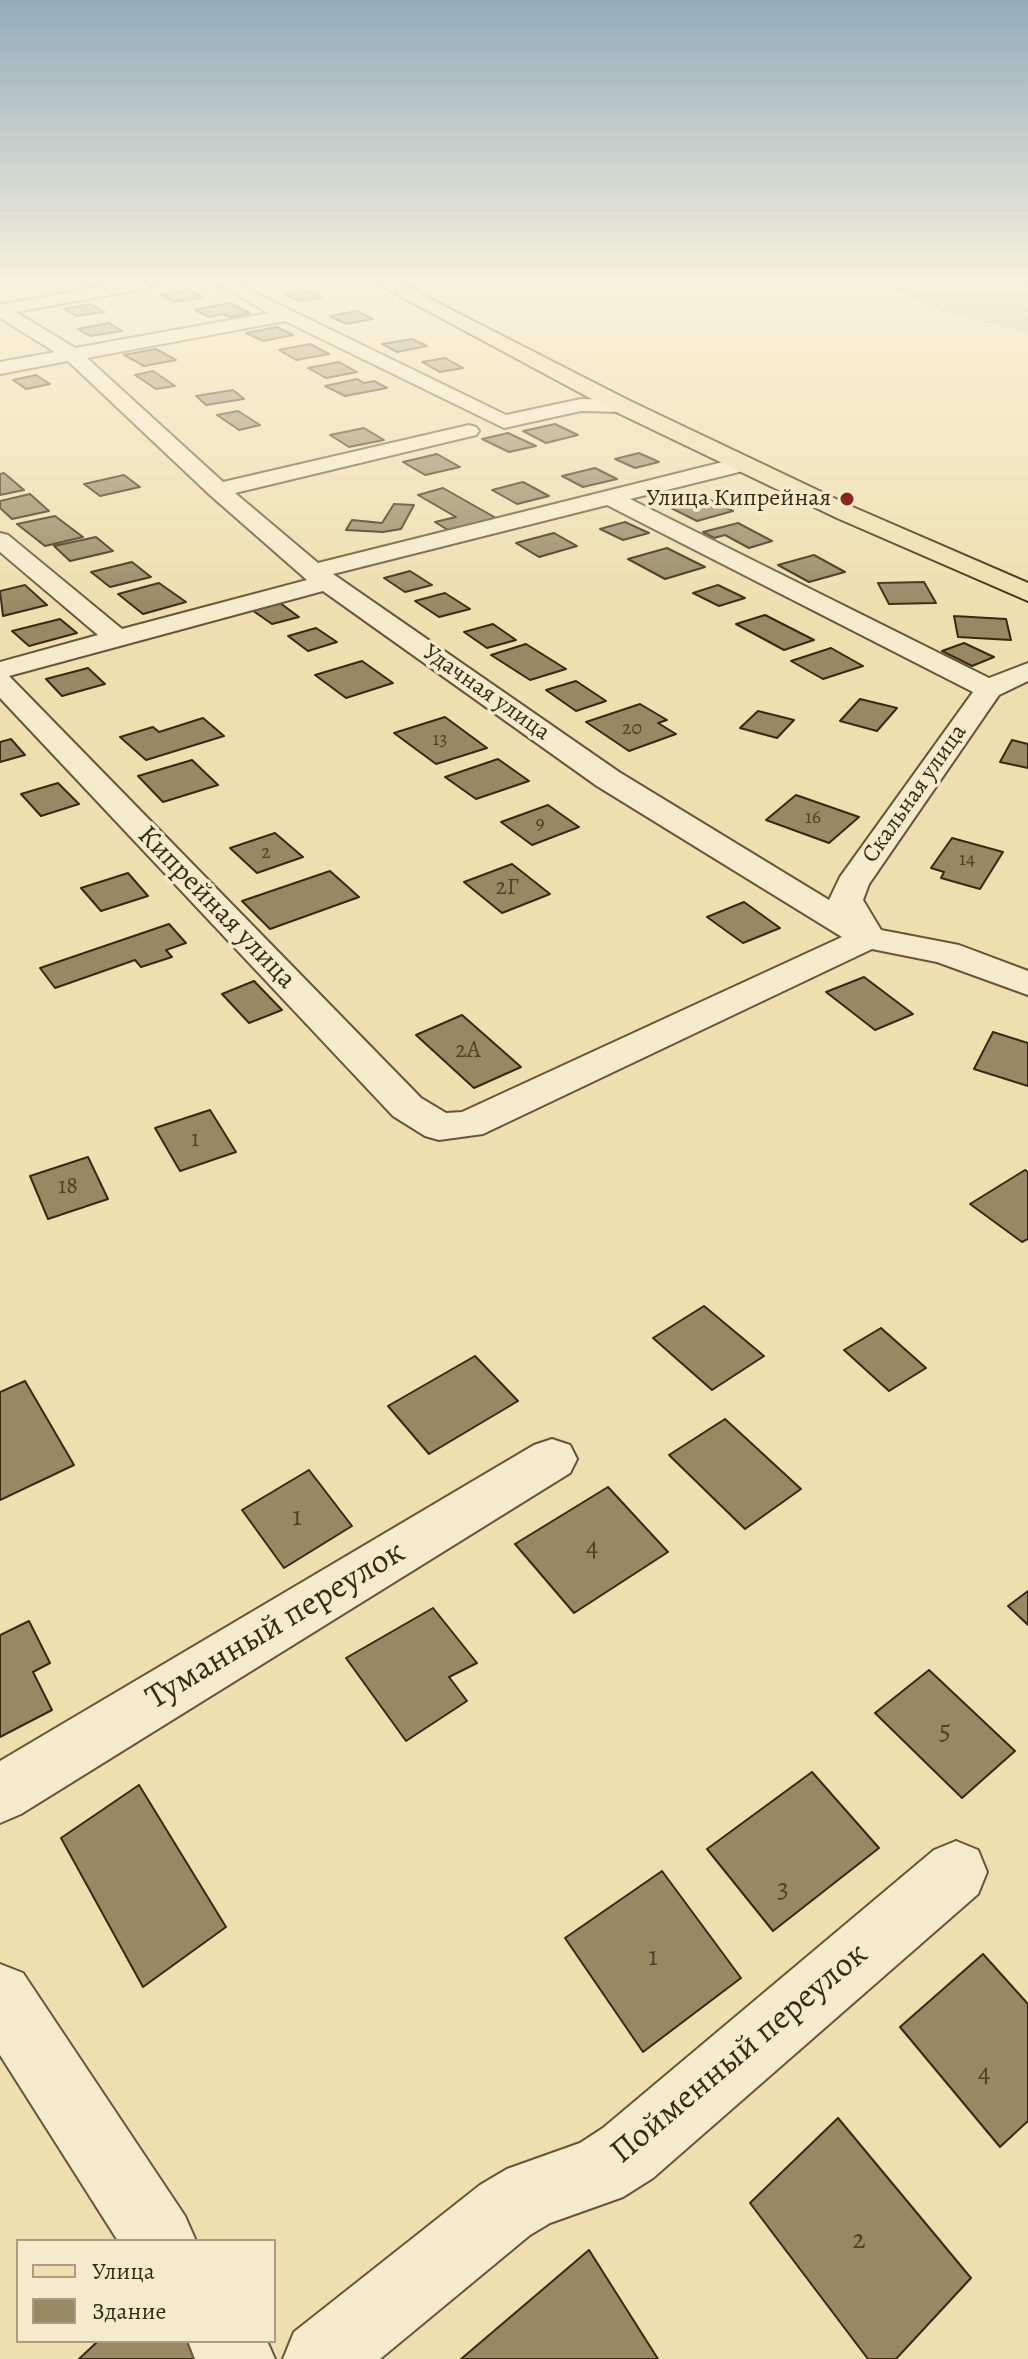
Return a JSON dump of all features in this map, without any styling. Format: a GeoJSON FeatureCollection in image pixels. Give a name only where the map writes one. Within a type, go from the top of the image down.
{"type":"FeatureCollection","features":[{"type":"Feature","properties":{"kind":"main road"},"geometry":{"type":"LineString","coordinates":[[597,393],[743,464],[1028,593]]}},
{"type":"Feature","properties":{"kind":"street","name":"Удачная улица"},"geometry":{"type":"LineString","coordinates":[[114,393],[218,490],[320,577],[608,779],[868,938],[946,953],[1028,984]]}},
{"type":"Feature","properties":{"kind":"street"},"geometry":{"type":"LineString","coordinates":[[445,393],[504,422],[581,405],[622,406]]}},
{"type":"Feature","properties":{"kind":"street"},"geometry":{"type":"LineString","coordinates":[[218,490],[469,431]]}},
{"type":"Feature","properties":{"kind":"street"},"geometry":{"type":"LineString","coordinates":[[0,670],[118,639],[320,577],[743,464]]}},
{"type":"Feature","properties":{"kind":"street"},"geometry":{"type":"LineString","coordinates":[[612,499],[989,689],[1028,671]]}},
{"type":"Feature","properties":{"kind":"street"},"geometry":{"type":"LineString","coordinates":[[0,540],[118,639]]}},
{"type":"Feature","properties":{"kind":"street","name":"Кипрейная улица"},"geometry":{"type":"LineString","coordinates":[[0,682],[407,1107],[439,1127],[469,1125],[868,938]]}},
{"type":"Feature","properties":{"kind":"street","name":"Скальная улица"},"geometry":{"type":"LineString","coordinates":[[868,938],[846,900],[852,884],[989,689]]}},
{"type":"Feature","properties":{"kind":"street","name":"Туманный переулок"},"geometry":{"type":"LineString","coordinates":[[0,1794],[552,1459]]}},
{"type":"Feature","properties":{"kind":"street","name":"Пойменный переулок"},"geometry":{"type":"LineString","coordinates":[[321,2359],[505,2210],[532,2194],[598,2172],[628,2153],[956,1872]]}},
{"type":"Feature","properties":{"kind":"street"},"geometry":{"type":"LineString","coordinates":[[0,1996],[159,2239]]}},
{"type":"Feature","properties":{"kind":"building"},"geometry":{"type":"Polygon","coordinates":[[[237,393],[244,399],[206,405],[196,396],[237,393]]]}},
{"type":"Feature","properties":{"kind":"building"},"geometry":{"type":"Polygon","coordinates":[[[238,411],[260,425],[239,430],[217,415],[238,411]]]}},
{"type":"Feature","properties":{"kind":"building"},"geometry":{"type":"Polygon","coordinates":[[[555,424],[578,435],[546,443],[523,431],[555,424]]]}},
{"type":"Feature","properties":{"kind":"building"},"geometry":{"type":"Polygon","coordinates":[[[364,428],[384,440],[349,447],[330,435],[364,428]]]}},
{"type":"Feature","properties":{"kind":"building"},"geometry":{"type":"Polygon","coordinates":[[[508,433],[536,446],[509,452],[482,439],[508,433]]]}},
{"type":"Feature","properties":{"kind":"building"},"geometry":{"type":"Polygon","coordinates":[[[639,453],[659,462],[635,468],[615,459],[639,453]]]}},
{"type":"Feature","properties":{"kind":"building"},"geometry":{"type":"Polygon","coordinates":[[[437,454],[460,467],[425,475],[403,462],[437,454]]]}},
{"type":"Feature","properties":{"kind":"building"},"geometry":{"type":"Polygon","coordinates":[[[595,468],[617,479],[583,487],[562,476],[595,468]]]}},
{"type":"Feature","properties":{"kind":"building"},"geometry":{"type":"Polygon","coordinates":[[[4,473],[24,490],[0,495],[0,474],[4,473]]]}},
{"type":"Feature","properties":{"kind":"building"},"geometry":{"type":"Polygon","coordinates":[[[124,475],[140,487],[100,496],[84,484],[124,475]]]}},
{"type":"Feature","properties":{"kind":"building"},"geometry":{"type":"Polygon","coordinates":[[[523,482],[549,496],[517,504],[492,490],[523,482]]]}},
{"type":"Feature","properties":{"kind":"building"},"geometry":{"type":"Polygon","coordinates":[[[443,488],[496,518],[448,530],[435,522],[456,517],[418,495],[443,488]]]}},
{"type":"Feature","properties":{"kind":"building"},"geometry":{"type":"Polygon","coordinates":[[[30,494],[49,511],[12,519],[0,508],[0,501],[30,494]]]}},
{"type":"Feature","properties":{"kind":"building"},"geometry":{"type":"Polygon","coordinates":[[[706,498],[733,511],[697,521],[671,508],[706,498]]]}},
{"type":"Feature","properties":{"kind":"building"},"geometry":{"type":"Polygon","coordinates":[[[394,504],[414,505],[401,529],[383,532],[346,530],[352,520],[382,523],[394,504]]]}},
{"type":"Feature","properties":{"kind":"building"},"geometry":{"type":"Polygon","coordinates":[[[55,516],[83,537],[45,546],[17,524],[55,516]]]}},
{"type":"Feature","properties":{"kind":"building"},"geometry":{"type":"Polygon","coordinates":[[[625,522],[649,533],[623,540],[600,529],[625,522]]]}},
{"type":"Feature","properties":{"kind":"building"},"geometry":{"type":"Polygon","coordinates":[[[738,523],[772,541],[749,548],[725,535],[714,538],[703,532],[738,523]]]}},
{"type":"Feature","properties":{"kind":"building"},"geometry":{"type":"Polygon","coordinates":[[[554,533],[577,546],[539,557],[516,543],[554,533]]]}},
{"type":"Feature","properties":{"kind":"building"},"geometry":{"type":"Polygon","coordinates":[[[96,537],[113,551],[70,561],[54,546],[96,537]]]}},
{"type":"Feature","properties":{"kind":"building"},"geometry":{"type":"Polygon","coordinates":[[[667,548],[705,567],[665,579],[628,559],[667,548]]]}},
{"type":"Feature","properties":{"kind":"building"},"geometry":{"type":"Polygon","coordinates":[[[814,555],[845,572],[809,582],[778,565],[814,555]]]}},
{"type":"Feature","properties":{"kind":"building"},"geometry":{"type":"Polygon","coordinates":[[[132,562],[151,577],[110,587],[91,572],[132,562]]]}},
{"type":"Feature","properties":{"kind":"building"},"geometry":{"type":"Polygon","coordinates":[[[410,571],[432,585],[405,592],[384,578],[410,571]]]}},
{"type":"Feature","properties":{"kind":"building"},"geometry":{"type":"Polygon","coordinates":[[[924,582],[936,603],[889,604],[878,583],[924,582]]]}},
{"type":"Feature","properties":{"kind":"building"},"geometry":{"type":"Polygon","coordinates":[[[159,583],[186,602],[143,614],[118,594],[159,583]]]}},
{"type":"Feature","properties":{"kind":"building"},"geometry":{"type":"Polygon","coordinates":[[[25,585],[47,605],[3,616],[0,591],[25,585]]]}},
{"type":"Feature","properties":{"kind":"building"},"geometry":{"type":"Polygon","coordinates":[[[718,585],[745,598],[719,606],[693,593],[718,585]]]}},
{"type":"Feature","properties":{"kind":"building"},"geometry":{"type":"Polygon","coordinates":[[[445,593],[470,609],[439,617],[415,601],[445,593]]]}},
{"type":"Feature","properties":{"kind":"building"},"geometry":{"type":"Polygon","coordinates":[[[276,600],[299,617],[272,624],[249,608],[276,600]]]}},
{"type":"Feature","properties":{"kind":"building"},"geometry":{"type":"Polygon","coordinates":[[[765,615],[814,640],[784,650],[736,624],[765,615]]]}},
{"type":"Feature","properties":{"kind":"building"},"geometry":{"type":"Polygon","coordinates":[[[954,616],[1006,619],[1011,640],[958,637],[954,616]]]}},
{"type":"Feature","properties":{"kind":"building"},"geometry":{"type":"Polygon","coordinates":[[[60,619],[77,633],[29,646],[12,631],[60,619]]]}},
{"type":"Feature","properties":{"kind":"building"},"geometry":{"type":"Polygon","coordinates":[[[493,624],[516,640],[487,648],[464,632],[493,624]]]}},
{"type":"Feature","properties":{"kind":"building"},"geometry":{"type":"Polygon","coordinates":[[[316,628],[337,642],[308,651],[288,636],[316,628]]]}},
{"type":"Feature","properties":{"kind":"building"},"geometry":{"type":"Polygon","coordinates":[[[964,643],[994,657],[972,666],[942,651],[964,643]]]}},
{"type":"Feature","properties":{"kind":"building"},"geometry":{"type":"Polygon","coordinates":[[[526,644],[566,669],[530,680],[491,655],[526,644]]]}},
{"type":"Feature","properties":{"kind":"building"},"geometry":{"type":"Polygon","coordinates":[[[831,648],[863,666],[823,679],[791,661],[831,648]]]}},
{"type":"Feature","properties":{"kind":"building"},"geometry":{"type":"Polygon","coordinates":[[[362,661],[393,683],[346,698],[315,675],[362,661]]]}},
{"type":"Feature","properties":{"kind":"building"},"geometry":{"type":"Polygon","coordinates":[[[88,668],[105,684],[62,696],[46,679],[88,668]]]}},
{"type":"Feature","properties":{"kind":"building"},"geometry":{"type":"Polygon","coordinates":[[[576,681],[606,701],[576,711],[546,690],[576,681]]]}},
{"type":"Feature","properties":{"kind":"building"},"geometry":{"type":"Polygon","coordinates":[[[860,699],[897,708],[877,731],[840,721],[860,699]]]}},
{"type":"Feature","properties":{"kind":"building"},"geometry":{"type":"Polygon","coordinates":[[[640,704],[667,720],[658,723],[676,734],[629,751],[586,722],[640,704]]]}},
{"type":"Feature","properties":{"kind":"building"},"geometry":{"type":"Polygon","coordinates":[[[758,711],[794,720],[777,738],[740,728],[758,711]]]}},
{"type":"Feature","properties":{"kind":"building"},"geometry":{"type":"Polygon","coordinates":[[[445,717],[487,748],[436,764],[394,733],[445,717]]]}},
{"type":"Feature","properties":{"kind":"building"},"geometry":{"type":"Polygon","coordinates":[[[203,718],[224,736],[146,760],[120,737],[153,727],[159,732],[203,718]]]}},
{"type":"Feature","properties":{"kind":"building"},"geometry":{"type":"Polygon","coordinates":[[[11,739],[25,755],[0,762],[0,742],[11,739]]]}},
{"type":"Feature","properties":{"kind":"building"},"geometry":{"type":"Polygon","coordinates":[[[1012,740],[1028,744],[1028,768],[1000,762],[1012,740]]]}},
{"type":"Feature","properties":{"kind":"building"},"geometry":{"type":"Polygon","coordinates":[[[498,759],[529,781],[476,799],[445,777],[498,759]]]}},
{"type":"Feature","properties":{"kind":"building"},"geometry":{"type":"Polygon","coordinates":[[[192,760],[218,785],[163,802],[138,776],[192,760]]]}},
{"type":"Feature","properties":{"kind":"building"},"geometry":{"type":"Polygon","coordinates":[[[58,783],[79,804],[41,816],[21,794],[58,783]]]}},
{"type":"Feature","properties":{"kind":"building"},"geometry":{"type":"Polygon","coordinates":[[[796,795],[859,817],[829,843],[766,820],[796,795]]]}},
{"type":"Feature","properties":{"kind":"building"},"geometry":{"type":"Polygon","coordinates":[[[548,805],[579,827],[532,845],[501,822],[548,805]]]}},
{"type":"Feature","properties":{"kind":"building"},"geometry":{"type":"Polygon","coordinates":[[[275,833],[303,857],[257,873],[230,848],[275,833]]]}},
{"type":"Feature","properties":{"kind":"building"},"geometry":{"type":"Polygon","coordinates":[[[952,838],[1003,852],[980,889],[941,878],[944,872],[931,868],[952,838]]]}},
{"type":"Feature","properties":{"kind":"building"},"geometry":{"type":"Polygon","coordinates":[[[512,864],[550,894],[502,913],[464,882],[512,864]]]}},
{"type":"Feature","properties":{"kind":"building"},"geometry":{"type":"Polygon","coordinates":[[[330,871],[359,897],[270,929],[242,901],[330,871]]]}},
{"type":"Feature","properties":{"kind":"building"},"geometry":{"type":"Polygon","coordinates":[[[128,873],[148,896],[101,911],[81,888],[128,873]]]}},
{"type":"Feature","properties":{"kind":"building"},"geometry":{"type":"Polygon","coordinates":[[[744,902],[780,928],[743,943],[707,917],[744,902]]]}},
{"type":"Feature","properties":{"kind":"building"},"geometry":{"type":"Polygon","coordinates":[[[169,924],[186,943],[166,950],[172,957],[141,967],[135,960],[55,988],[40,968],[169,924]]]}},
{"type":"Feature","properties":{"kind":"building"},"geometry":{"type":"Polygon","coordinates":[[[864,977],[913,1014],[875,1030],[826,992],[864,977]]]}},
{"type":"Feature","properties":{"kind":"building"},"geometry":{"type":"Polygon","coordinates":[[[254,981],[282,1010],[249,1023],[222,994],[254,981]]]}},
{"type":"Feature","properties":{"kind":"building"},"geometry":{"type":"Polygon","coordinates":[[[462,1015],[521,1067],[474,1088],[416,1035],[462,1015]]]}},
{"type":"Feature","properties":{"kind":"building"},"geometry":{"type":"Polygon","coordinates":[[[993,1032],[1028,1043],[1028,1086],[974,1069],[993,1032]]]}},
{"type":"Feature","properties":{"kind":"building"},"geometry":{"type":"Polygon","coordinates":[[[210,1110],[236,1152],[180,1171],[155,1128],[210,1110]]]}},
{"type":"Feature","properties":{"kind":"building"},"geometry":{"type":"Polygon","coordinates":[[[88,1157],[108,1199],[48,1219],[30,1176],[88,1157]]]}},
{"type":"Feature","properties":{"kind":"building"},"geometry":{"type":"Polygon","coordinates":[[[1025,1170],[1028,1172],[1028,1239],[1022,1242],[970,1204],[1025,1170]]]}},
{"type":"Feature","properties":{"kind":"building"},"geometry":{"type":"Polygon","coordinates":[[[704,1306],[764,1356],[712,1390],[653,1338],[704,1306]]]}},
{"type":"Feature","properties":{"kind":"building"},"geometry":{"type":"Polygon","coordinates":[[[881,1328],[926,1368],[889,1391],[844,1350],[881,1328]]]}},
{"type":"Feature","properties":{"kind":"building"},"geometry":{"type":"Polygon","coordinates":[[[475,1356],[518,1401],[429,1454],[388,1406],[475,1356]]]}},
{"type":"Feature","properties":{"kind":"building"},"geometry":{"type":"Polygon","coordinates":[[[25,1381],[74,1465],[0,1500],[0,1392],[25,1381]]]}},
{"type":"Feature","properties":{"kind":"building"},"geometry":{"type":"Polygon","coordinates":[[[725,1419],[801,1489],[745,1529],[669,1455],[725,1419]]]}},
{"type":"Feature","properties":{"kind":"building"},"geometry":{"type":"Polygon","coordinates":[[[309,1470],[352,1526],[284,1568],[242,1510],[309,1470]]]}},
{"type":"Feature","properties":{"kind":"building"},"geometry":{"type":"Polygon","coordinates":[[[608,1487],[668,1552],[574,1613],[515,1544],[608,1487]]]}},
{"type":"Feature","properties":{"kind":"building"},"geometry":{"type":"Polygon","coordinates":[[[1028,1591],[1028,1625],[1008,1606],[1028,1591]]]}},
{"type":"Feature","properties":{"kind":"building"},"geometry":{"type":"Polygon","coordinates":[[[433,1608],[477,1663],[449,1677],[467,1701],[406,1741],[346,1658],[433,1608]]]}},
{"type":"Feature","properties":{"kind":"building"},"geometry":{"type":"Polygon","coordinates":[[[29,1621],[50,1663],[33,1672],[52,1710],[0,1737],[0,1635],[29,1621]]]}},
{"type":"Feature","properties":{"kind":"building"},"geometry":{"type":"Polygon","coordinates":[[[929,1670],[1015,1751],[962,1798],[875,1713],[929,1670]]]}},
{"type":"Feature","properties":{"kind":"building"},"geometry":{"type":"Polygon","coordinates":[[[812,1772],[879,1848],[773,1931],[707,1849],[812,1772]]]}},
{"type":"Feature","properties":{"kind":"building"},"geometry":{"type":"Polygon","coordinates":[[[139,1785],[226,1927],[143,1987],[61,1838],[139,1785]]]}},
{"type":"Feature","properties":{"kind":"building"},"geometry":{"type":"Polygon","coordinates":[[[662,1871],[741,1978],[643,2052],[565,1938],[662,1871]]]}},
{"type":"Feature","properties":{"kind":"building"},"geometry":{"type":"Polygon","coordinates":[[[983,1954],[1028,2004],[1028,2121],[1000,2147],[900,2027],[983,1954]]]}},
{"type":"Feature","properties":{"kind":"building"},"geometry":{"type":"Polygon","coordinates":[[[838,2118],[971,2278],[896,2359],[868,2359],[750,2203],[838,2118]]]}},
{"type":"Feature","properties":{"kind":"building"},"geometry":{"type":"Polygon","coordinates":[[[589,2250],[658,2359],[461,2359],[589,2250]]]}},
{"type":"Feature","properties":{"kind":"building"},"geometry":{"type":"Polygon","coordinates":[[[96,2343],[188,2343],[198,2359],[79,2359],[96,2343]]]}},
{"type":"Feature","properties":{"kind":"place","name":"Улица Кипрейная"},"geometry":{"type":"Point","coordinates":[847,499]}}]}
